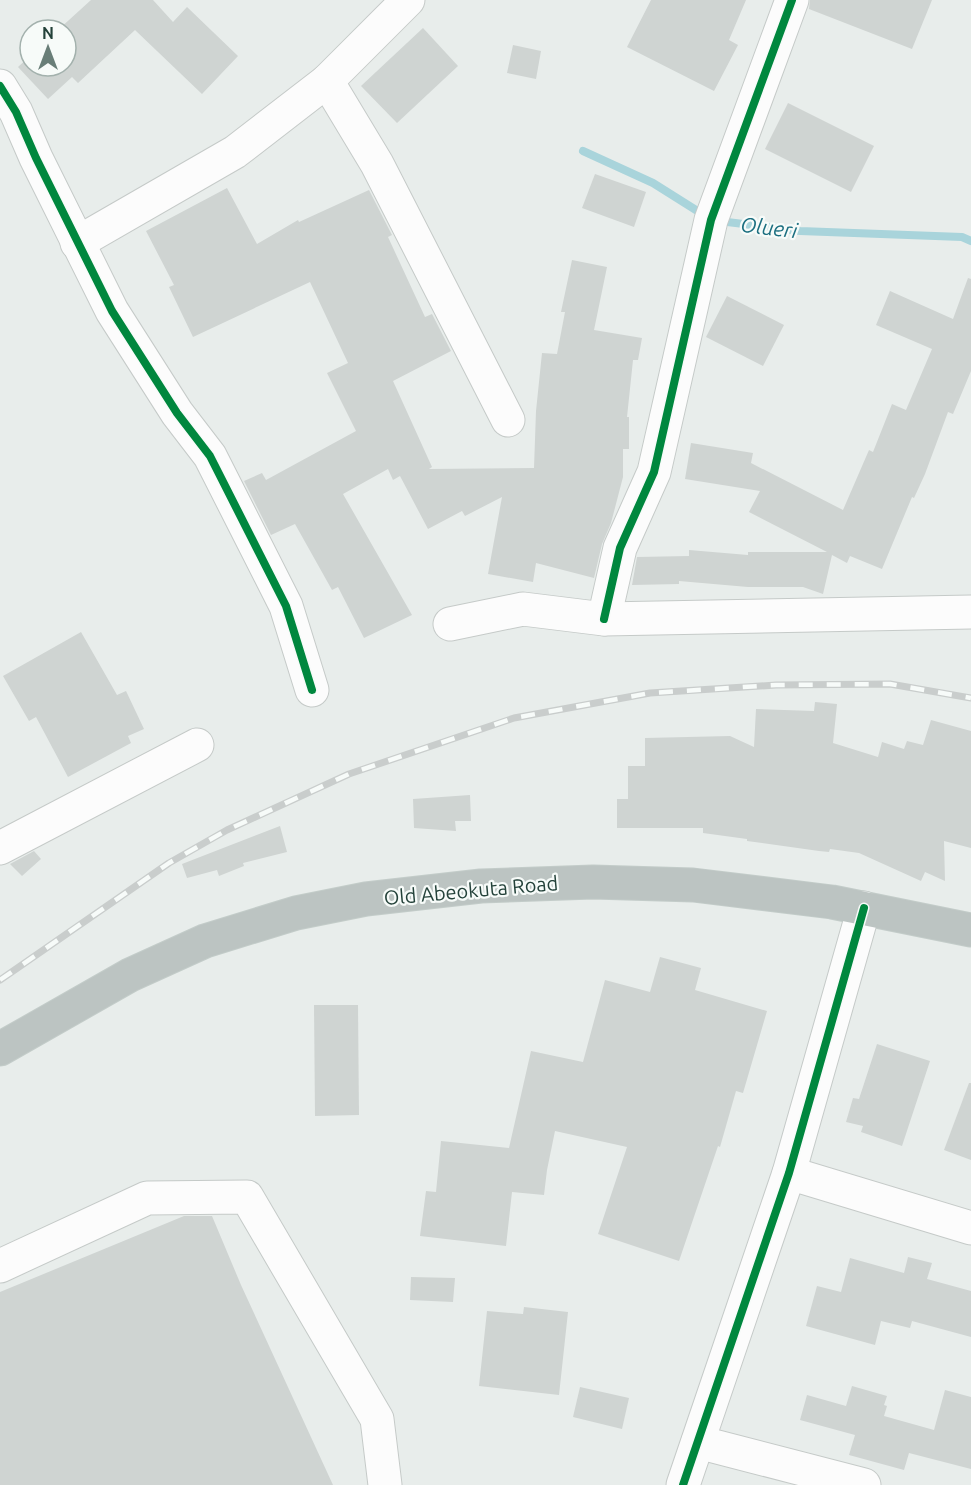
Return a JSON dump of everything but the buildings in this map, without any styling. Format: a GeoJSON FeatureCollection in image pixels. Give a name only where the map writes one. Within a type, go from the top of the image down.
{"type":"FeatureCollection","features":[{"type":"Feature","properties":{"kind":"highway","name":"Old Abeokuta Road"},"geometry":{"type":"LineString","coordinates":[[0,1049],[130,975],[205,940],[296,913],[366,899],[481,886],[593,882],[693,885],[832,902],[971,930]]}},
{"type":"Feature","properties":{"kind":"street"},"geometry":{"type":"LineString","coordinates":[[77,243],[235,152],[327,81],[408,0]]}},
{"type":"Feature","properties":{"kind":"street"},"geometry":{"type":"LineString","coordinates":[[604,620],[620,548],[654,472],[711,220],[792,0]]}},
{"type":"Feature","properties":{"kind":"street"},"geometry":{"type":"LineString","coordinates":[[327,81],[377,164],[508,420]]}},
{"type":"Feature","properties":{"kind":"street"},"geometry":{"type":"LineString","coordinates":[[0,86],[16,112],[77,243],[112,311],[177,413],[210,456],[286,606],[312,690]]}},
{"type":"Feature","properties":{"kind":"street"},"geometry":{"type":"LineString","coordinates":[[450,624],[523,609],[604,620],[971,611]]}},
{"type":"Feature","properties":{"kind":"street"},"geometry":{"type":"LineString","coordinates":[[0,848],[198,745]]}},
{"type":"Feature","properties":{"kind":"street"},"geometry":{"type":"LineString","coordinates":[[683,1485],[789,1173],[864,908]]}},
{"type":"Feature","properties":{"kind":"street"},"geometry":{"type":"LineString","coordinates":[[789,1173],[971,1228]]}},
{"type":"Feature","properties":{"kind":"street"},"geometry":{"type":"LineString","coordinates":[[0,1266],[147,1198],[248,1197],[377,1419],[385,1485]]}},
{"type":"Feature","properties":{"kind":"street"},"geometry":{"type":"LineString","coordinates":[[698,1442],[864,1485]]}},
{"type":"Feature","properties":{"kind":"waterway","name":"Olueri"},"geometry":{"type":"LineString","coordinates":[[583,151],[653,183],[707,217]]}},
{"type":"Feature","properties":{"kind":"waterway","name":"Olueri"},"geometry":{"type":"LineString","coordinates":[[719,221],[800,231],[962,237],[971,241]]}},
{"type":"Feature","properties":{"kind":"railway"},"geometry":{"type":"LineString","coordinates":[[0,980],[169,863],[227,830],[349,774],[514,718],[650,693],[776,685],[890,684],[971,698]]}},
{"type":"Feature","properties":{"kind":"cycle path"},"geometry":{"type":"LineString","coordinates":[[604,619],[620,548],[654,472],[711,220],[792,0]]}},
{"type":"Feature","properties":{"kind":"cycle path"},"geometry":{"type":"LineString","coordinates":[[0,86],[16,112],[36,158],[112,311],[177,413],[210,456],[286,606],[312,690]]}},
{"type":"Feature","properties":{"kind":"cycle path"},"geometry":{"type":"LineString","coordinates":[[683,1485],[789,1173],[864,908]]}}]}
